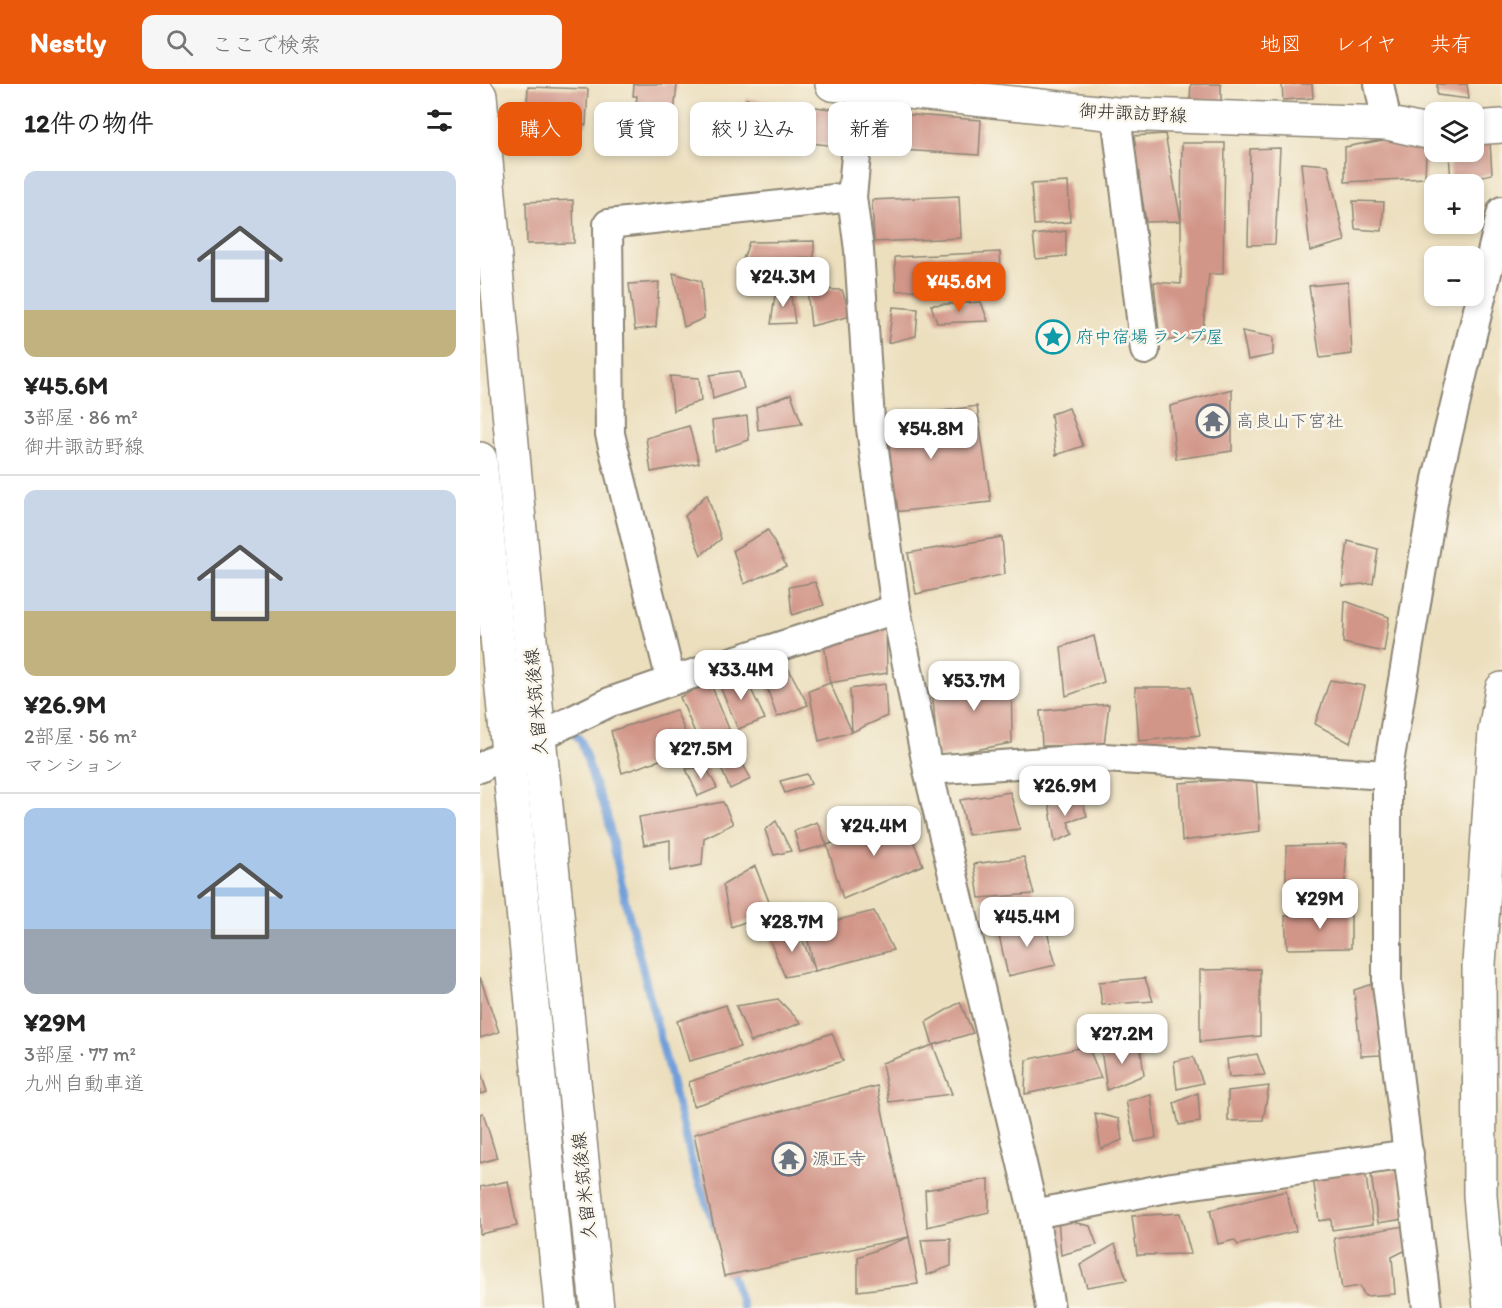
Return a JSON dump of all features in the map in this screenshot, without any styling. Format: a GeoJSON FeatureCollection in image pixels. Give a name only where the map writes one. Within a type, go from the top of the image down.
{"type":"FeatureCollection","features":[{"type":"Feature","properties":{"kind":"main road","name":"御井諏訪野線"},"geometry":{"type":"LineString","coordinates":[[852,85],[1116,114],[1388,123],[1424,131]]}},
{"type":"Feature","properties":{"kind":"main road","name":"久留米筑後線"},"geometry":{"type":"LineString","coordinates":[[480,96],[539,737],[597,1308]]}},
{"type":"Feature","properties":{"kind":"main road"},"geometry":{"type":"LineString","coordinates":[[1484,128],[1502,126]]}},
{"type":"Feature","properties":{"kind":"main road","name":"久留米筑後線"},"geometry":{"type":"LineString","coordinates":[[480,459],[561,1308]]}},
{"type":"Feature","properties":{"kind":"main road"},"geometry":{"type":"LineString","coordinates":[[1490,1308],[1480,1196],[1479,964],[1495,732],[1502,688]]}},
{"type":"Feature","properties":{"kind":"street"},"geometry":{"type":"LineString","coordinates":[[1379,84],[1388,123]]}},
{"type":"Feature","properties":{"kind":"street"},"geometry":{"type":"LineString","coordinates":[[852,85],[852,197],[859,250],[870,421],[896,609],[928,770],[1034,1214],[1050,1308]]}},
{"type":"Feature","properties":{"kind":"street"},"geometry":{"type":"LineString","coordinates":[[1116,114],[1144,350]]}},
{"type":"Feature","properties":{"kind":"street"},"geometry":{"type":"LineString","coordinates":[[671,681],[610,434],[608,224],[852,197]]}},
{"type":"Feature","properties":{"kind":"street"},"geometry":{"type":"LineString","coordinates":[[1427,1308],[1387,984],[1387,775],[1437,479],[1502,211]]}},
{"type":"Feature","properties":{"kind":"street"},"geometry":{"type":"LineString","coordinates":[[480,768],[509,751],[610,702],[896,609]]}},
{"type":"Feature","properties":{"kind":"street"},"geometry":{"type":"LineString","coordinates":[[928,770],[1104,758],[1387,775]]}},
{"type":"Feature","properties":{"kind":"street"},"geometry":{"type":"LineString","coordinates":[[1034,1214],[1172,1187],[1409,1154]]}},
{"type":"Feature","properties":{"kind":"building"},"geometry":{"type":"Polygon","coordinates":[[[634,84],[677,84],[675,102],[636,102],[637,96],[633,96],[634,84]]]}},
{"type":"Feature","properties":{"kind":"building"},"geometry":{"type":"Polygon","coordinates":[[[1191,84],[1221,84],[1221,101],[1190,100],[1191,84]]]}},
{"type":"Feature","properties":{"kind":"building"},"geometry":{"type":"Polygon","coordinates":[[[1282,84],[1312,84],[1313,98],[1283,100],[1282,84]]]}},
{"type":"Feature","properties":{"kind":"building"},"geometry":{"type":"Polygon","coordinates":[[[1437,84],[1467,84],[1469,99],[1437,95],[1437,84]]]}},
{"type":"Feature","properties":{"kind":"building"},"geometry":{"type":"Polygon","coordinates":[[[528,87],[588,89],[586,125],[582,125],[582,102],[527,102],[528,87]]]}},
{"type":"Feature","properties":{"kind":"building"},"geometry":{"type":"Polygon","coordinates":[[[746,99],[772,102],[746,102],[746,99]]]}},
{"type":"Feature","properties":{"kind":"building"},"geometry":{"type":"Polygon","coordinates":[[[816,107],[828,109],[828,145],[816,144],[816,107]]]}},
{"type":"Feature","properties":{"kind":"building"},"geometry":{"type":"Polygon","coordinates":[[[912,115],[981,120],[979,155],[912,151],[912,115]]]}},
{"type":"Feature","properties":{"kind":"building"},"geometry":{"type":"Polygon","coordinates":[[[1424,133],[1424,178],[1345,182],[1345,147],[1424,133]]]}},
{"type":"Feature","properties":{"kind":"building"},"geometry":{"type":"Polygon","coordinates":[[[1165,134],[1181,221],[1146,222],[1132,136],[1165,134]]]}},
{"type":"Feature","properties":{"kind":"building"},"geometry":{"type":"Polygon","coordinates":[[[1490,142],[1492,174],[1450,174],[1450,162],[1484,162],[1484,143],[1490,142]]]}},
{"type":"Feature","properties":{"kind":"building"},"geometry":{"type":"Polygon","coordinates":[[[1182,143],[1225,143],[1223,274],[1209,274],[1202,337],[1160,341],[1154,282],[1181,284],[1182,143]]]}},
{"type":"Feature","properties":{"kind":"building"},"geometry":{"type":"Polygon","coordinates":[[[1280,148],[1275,244],[1248,245],[1250,149],[1280,148]]]}},
{"type":"Feature","properties":{"kind":"building"},"geometry":{"type":"Polygon","coordinates":[[[1301,163],[1328,165],[1345,241],[1310,251],[1301,163]]]}},
{"type":"Feature","properties":{"kind":"building"},"geometry":{"type":"Polygon","coordinates":[[[1068,182],[1070,222],[1034,225],[1031,184],[1068,182]]]}},
{"type":"Feature","properties":{"kind":"building"},"geometry":{"type":"Polygon","coordinates":[[[959,196],[961,238],[874,242],[872,200],[959,196]]]}},
{"type":"Feature","properties":{"kind":"building"},"geometry":{"type":"Polygon","coordinates":[[[573,200],[574,243],[527,244],[526,202],[573,200]]]}},
{"type":"Feature","properties":{"kind":"building"},"geometry":{"type":"Polygon","coordinates":[[[1353,201],[1384,202],[1382,231],[1355,229],[1353,201]]]}},
{"type":"Feature","properties":{"kind":"building"},"geometry":{"type":"Polygon","coordinates":[[[1066,231],[1066,256],[1036,259],[1033,235],[1066,231]]]}},
{"type":"Feature","properties":{"kind":"building"},"geometry":{"type":"Polygon","coordinates":[[[814,241],[814,258],[742,262],[749,242],[814,241]]]}},
{"type":"Feature","properties":{"kind":"building"},"geometry":{"type":"Polygon","coordinates":[[[1000,252],[1002,286],[896,291],[895,257],[1000,252]]]}},
{"type":"Feature","properties":{"kind":"building"},"geometry":{"type":"Polygon","coordinates":[[[673,273],[701,281],[704,318],[684,327],[673,273]]]}},
{"type":"Feature","properties":{"kind":"building"},"geometry":{"type":"Polygon","coordinates":[[[659,282],[656,327],[635,330],[629,284],[659,282]]]}},
{"type":"Feature","properties":{"kind":"building"},"geometry":{"type":"Polygon","coordinates":[[[1348,282],[1352,354],[1320,358],[1309,286],[1348,282]]]}},
{"type":"Feature","properties":{"kind":"building"},"geometry":{"type":"Polygon","coordinates":[[[776,288],[790,290],[795,323],[771,324],[776,288]]]}},
{"type":"Feature","properties":{"kind":"building"},"geometry":{"type":"Polygon","coordinates":[[[807,289],[842,290],[851,316],[811,326],[807,289]]]}},
{"type":"Feature","properties":{"kind":"building"},"geometry":{"type":"Polygon","coordinates":[[[981,302],[988,321],[937,323],[931,305],[981,302]]]}},
{"type":"Feature","properties":{"kind":"building"},"geometry":{"type":"Polygon","coordinates":[[[893,307],[918,309],[916,336],[888,343],[893,307]]]}},
{"type":"Feature","properties":{"kind":"building"},"geometry":{"type":"Polygon","coordinates":[[[1242,331],[1273,337],[1273,355],[1248,360],[1242,331]]]}},
{"type":"Feature","properties":{"kind":"building"},"geometry":{"type":"Polygon","coordinates":[[[739,371],[744,388],[713,399],[710,375],[739,371]]]}},
{"type":"Feature","properties":{"kind":"building"},"geometry":{"type":"Polygon","coordinates":[[[670,376],[699,378],[701,401],[673,411],[670,376]]]}},
{"type":"Feature","properties":{"kind":"building"},"geometry":{"type":"Polygon","coordinates":[[[1232,389],[1232,451],[1176,459],[1170,406],[1232,389]]]}},
{"type":"Feature","properties":{"kind":"building"},"geometry":{"type":"Polygon","coordinates":[[[791,394],[802,424],[758,430],[756,407],[791,394]]]}},
{"type":"Feature","properties":{"kind":"building"},"geometry":{"type":"Polygon","coordinates":[[[977,406],[991,502],[883,513],[870,421],[977,406]]]}},
{"type":"Feature","properties":{"kind":"building"},"geometry":{"type":"Polygon","coordinates":[[[1069,408],[1083,446],[1056,455],[1051,414],[1069,408]]]}},
{"type":"Feature","properties":{"kind":"building"},"geometry":{"type":"Polygon","coordinates":[[[747,416],[749,440],[715,451],[712,421],[747,416]]]}},
{"type":"Feature","properties":{"kind":"building"},"geometry":{"type":"Polygon","coordinates":[[[689,426],[699,463],[651,472],[646,438],[689,426]]]}},
{"type":"Feature","properties":{"kind":"building"},"geometry":{"type":"Polygon","coordinates":[[[707,494],[721,539],[701,555],[685,516],[707,494]]]}},
{"type":"Feature","properties":{"kind":"building"},"geometry":{"type":"Polygon","coordinates":[[[768,530],[786,566],[744,584],[733,550],[768,530]]]}},
{"type":"Feature","properties":{"kind":"building"},"geometry":{"type":"Polygon","coordinates":[[[1002,537],[1005,574],[916,594],[908,553],[1002,537]]]}},
{"type":"Feature","properties":{"kind":"building"},"geometry":{"type":"Polygon","coordinates":[[[1348,541],[1378,549],[1373,583],[1342,586],[1348,541]]]}},
{"type":"Feature","properties":{"kind":"building"},"geometry":{"type":"Polygon","coordinates":[[[815,582],[824,605],[792,615],[789,587],[815,582]]]}},
{"type":"Feature","properties":{"kind":"building"},"geometry":{"type":"Polygon","coordinates":[[[1345,601],[1389,617],[1384,652],[1343,643],[1345,601]]]}},
{"type":"Feature","properties":{"kind":"building"},"geometry":{"type":"Polygon","coordinates":[[[886,621],[887,673],[830,683],[824,644],[886,621]]]}},
{"type":"Feature","properties":{"kind":"building"},"geometry":{"type":"Polygon","coordinates":[[[1094,636],[1104,682],[1066,696],[1061,647],[1094,636]]]}},
{"type":"Feature","properties":{"kind":"building"},"geometry":{"type":"Polygon","coordinates":[[[1011,662],[1012,743],[938,757],[932,689],[1011,662]]]}},
{"type":"Feature","properties":{"kind":"building"},"geometry":{"type":"Polygon","coordinates":[[[786,664],[808,705],[777,717],[761,670],[786,664]]]}},
{"type":"Feature","properties":{"kind":"building"},"geometry":{"type":"Polygon","coordinates":[[[743,672],[765,719],[738,729],[719,684],[743,672]]]}},
{"type":"Feature","properties":{"kind":"building"},"geometry":{"type":"Polygon","coordinates":[[[1330,680],[1365,686],[1350,743],[1315,724],[1330,680]]]}},
{"type":"Feature","properties":{"kind":"building"},"geometry":{"type":"Polygon","coordinates":[[[710,682],[729,729],[698,740],[680,697],[710,682]]]}},
{"type":"Feature","properties":{"kind":"building"},"geometry":{"type":"Polygon","coordinates":[[[830,683],[852,732],[819,741],[809,691],[830,683]]]}},
{"type":"Feature","properties":{"kind":"building"},"geometry":{"type":"Polygon","coordinates":[[[885,684],[887,716],[852,732],[850,689],[885,684]]]}},
{"type":"Feature","properties":{"kind":"building"},"geometry":{"type":"Polygon","coordinates":[[[1135,687],[1190,687],[1200,735],[1139,741],[1135,687]]]}},
{"type":"Feature","properties":{"kind":"building"},"geometry":{"type":"Polygon","coordinates":[[[1109,704],[1104,745],[1042,746],[1040,711],[1109,704]]]}},
{"type":"Feature","properties":{"kind":"building"},"geometry":{"type":"Polygon","coordinates":[[[676,710],[692,749],[622,773],[611,731],[676,710]]]}},
{"type":"Feature","properties":{"kind":"building"},"geometry":{"type":"Polygon","coordinates":[[[731,743],[751,779],[730,789],[712,747],[731,743]]]}},
{"type":"Feature","properties":{"kind":"building"},"geometry":{"type":"Polygon","coordinates":[[[706,767],[717,788],[698,796],[686,769],[706,767]]]}},
{"type":"Feature","properties":{"kind":"building"},"geometry":{"type":"Polygon","coordinates":[[[807,774],[811,784],[785,793],[780,781],[807,774]]]}},
{"type":"Feature","properties":{"kind":"building"},"geometry":{"type":"Polygon","coordinates":[[[1256,778],[1260,831],[1182,841],[1179,783],[1256,778]]]}},
{"type":"Feature","properties":{"kind":"building"},"geometry":{"type":"Polygon","coordinates":[[[1010,792],[1020,829],[968,835],[960,800],[1010,792]]]}},
{"type":"Feature","properties":{"kind":"building"},"geometry":{"type":"Polygon","coordinates":[[[1082,800],[1087,816],[1068,822],[1073,834],[1055,842],[1049,803],[1082,800]]]}},
{"type":"Feature","properties":{"kind":"building"},"geometry":{"type":"Polygon","coordinates":[[[723,802],[733,824],[704,838],[702,865],[670,871],[670,840],[644,845],[639,817],[723,802]]]}},
{"type":"Feature","properties":{"kind":"building"},"geometry":{"type":"Polygon","coordinates":[[[903,816],[923,865],[843,899],[827,845],[903,816]]]}},
{"type":"Feature","properties":{"kind":"building"},"geometry":{"type":"Polygon","coordinates":[[[776,821],[791,851],[774,855],[765,830],[776,821]]]}},
{"type":"Feature","properties":{"kind":"building"},"geometry":{"type":"Polygon","coordinates":[[[817,822],[827,845],[800,852],[794,831],[817,822]]]}},
{"type":"Feature","properties":{"kind":"building"},"geometry":{"type":"Polygon","coordinates":[[[1347,844],[1344,897],[1286,886],[1286,846],[1347,844]]]}},
{"type":"Feature","properties":{"kind":"building"},"geometry":{"type":"Polygon","coordinates":[[[1024,857],[1034,894],[979,898],[974,864],[1024,857]]]}},
{"type":"Feature","properties":{"kind":"building"},"geometry":{"type":"Polygon","coordinates":[[[755,866],[773,912],[731,927],[723,885],[755,866]]]}},
{"type":"Feature","properties":{"kind":"building"},"geometry":{"type":"Polygon","coordinates":[[[1351,906],[1351,948],[1287,949],[1285,916],[1351,906]]]}},
{"type":"Feature","properties":{"kind":"building"},"geometry":{"type":"Polygon","coordinates":[[[874,911],[893,950],[815,971],[805,928],[874,911]]]}},
{"type":"Feature","properties":{"kind":"building"},"geometry":{"type":"Polygon","coordinates":[[[1044,920],[1056,965],[1008,976],[998,931],[1044,920]]]}},
{"type":"Feature","properties":{"kind":"building"},"geometry":{"type":"Polygon","coordinates":[[[796,924],[815,971],[785,977],[770,941],[796,924]]]}},
{"type":"Feature","properties":{"kind":"building"},"geometry":{"type":"Polygon","coordinates":[[[1260,969],[1260,1036],[1200,1042],[1200,970],[1260,969]]]}},
{"type":"Feature","properties":{"kind":"building"},"geometry":{"type":"Polygon","coordinates":[[[480,977],[499,1032],[480,1038],[480,977]]]}},
{"type":"Feature","properties":{"kind":"building"},"geometry":{"type":"Polygon","coordinates":[[[1145,978],[1153,1001],[1102,1005],[1099,982],[1145,978]]]}},
{"type":"Feature","properties":{"kind":"building"},"geometry":{"type":"Polygon","coordinates":[[[1375,983],[1381,1055],[1361,1056],[1354,990],[1375,983]]]}},
{"type":"Feature","properties":{"kind":"building"},"geometry":{"type":"Polygon","coordinates":[[[778,999],[801,1023],[751,1042],[736,1006],[778,999]]]}},
{"type":"Feature","properties":{"kind":"building"},"geometry":{"type":"Polygon","coordinates":[[[960,1002],[973,1033],[933,1045],[926,1022],[960,1002]]]}},
{"type":"Feature","properties":{"kind":"building"},"geometry":{"type":"Polygon","coordinates":[[[726,1005],[740,1047],[689,1061],[677,1021],[726,1005]]]}},
{"type":"Feature","properties":{"kind":"building"},"geometry":{"type":"Polygon","coordinates":[[[832,1033],[843,1061],[693,1106],[689,1082],[832,1033]]]}},
{"type":"Feature","properties":{"kind":"building"},"geometry":{"type":"Polygon","coordinates":[[[1140,1044],[1144,1075],[1107,1090],[1101,1050],[1140,1044]]]}},
{"type":"Feature","properties":{"kind":"building"},"geometry":{"type":"Polygon","coordinates":[[[933,1045],[952,1094],[889,1102],[882,1063],[933,1045]]]}},
{"type":"Feature","properties":{"kind":"building"},"geometry":{"type":"Polygon","coordinates":[[[1088,1046],[1101,1078],[1025,1094],[1026,1060],[1088,1046]]]}},
{"type":"Feature","properties":{"kind":"building"},"geometry":{"type":"Polygon","coordinates":[[[1257,1054],[1265,1075],[1229,1077],[1227,1059],[1257,1054]]]}},
{"type":"Feature","properties":{"kind":"building"},"geometry":{"type":"Polygon","coordinates":[[[1193,1057],[1203,1083],[1177,1089],[1174,1061],[1193,1057]]]}},
{"type":"Feature","properties":{"kind":"building"},"geometry":{"type":"Polygon","coordinates":[[[480,1070],[487,1092],[480,1094],[480,1070]]]}},
{"type":"Feature","properties":{"kind":"building","name":"源正寺"},"geometry":{"type":"Polygon","coordinates":[[[877,1086],[909,1237],[724,1276],[694,1134],[877,1086]]]}},
{"type":"Feature","properties":{"kind":"building"},"geometry":{"type":"Polygon","coordinates":[[[1269,1086],[1263,1120],[1228,1121],[1228,1091],[1269,1086]]]}},
{"type":"Feature","properties":{"kind":"building"},"geometry":{"type":"Polygon","coordinates":[[[1198,1093],[1200,1122],[1179,1125],[1174,1103],[1198,1093]]]}},
{"type":"Feature","properties":{"kind":"building"},"geometry":{"type":"Polygon","coordinates":[[[1151,1095],[1156,1138],[1135,1142],[1126,1101],[1151,1095]]]}},
{"type":"Feature","properties":{"kind":"building"},"geometry":{"type":"Polygon","coordinates":[[[483,1113],[497,1158],[480,1163],[480,1114],[483,1113]]]}},
{"type":"Feature","properties":{"kind":"building"},"geometry":{"type":"Polygon","coordinates":[[[1095,1113],[1119,1119],[1122,1140],[1101,1149],[1095,1113]]]}},
{"type":"Feature","properties":{"kind":"building"},"geometry":{"type":"Polygon","coordinates":[[[1365,1170],[1373,1224],[1332,1230],[1331,1219],[1319,1221],[1313,1177],[1365,1170]]]}},
{"type":"Feature","properties":{"kind":"building"},"geometry":{"type":"Polygon","coordinates":[[[1397,1171],[1404,1219],[1378,1223],[1371,1174],[1397,1171]]]}},
{"type":"Feature","properties":{"kind":"building"},"geometry":{"type":"Polygon","coordinates":[[[989,1179],[989,1212],[927,1227],[925,1190],[989,1179]]]}},
{"type":"Feature","properties":{"kind":"building"},"geometry":{"type":"Polygon","coordinates":[[[508,1181],[517,1226],[480,1234],[480,1187],[508,1181]]]}},
{"type":"Feature","properties":{"kind":"building"},"geometry":{"type":"Polygon","coordinates":[[[1286,1191],[1296,1231],[1238,1245],[1234,1240],[1218,1244],[1210,1210],[1286,1191]]]}},
{"type":"Feature","properties":{"kind":"building"},"geometry":{"type":"Polygon","coordinates":[[[1180,1213],[1191,1254],[1137,1255],[1132,1216],[1180,1213]]]}},
{"type":"Feature","properties":{"kind":"building"},"geometry":{"type":"Polygon","coordinates":[[[1058,1219],[1090,1226],[1097,1245],[1061,1255],[1058,1219]]]}},
{"type":"Feature","properties":{"kind":"building"},"geometry":{"type":"Polygon","coordinates":[[[1404,1226],[1408,1249],[1392,1257],[1395,1294],[1365,1296],[1360,1286],[1342,1289],[1334,1238],[1404,1226]]]}},
{"type":"Feature","properties":{"kind":"building"},"geometry":{"type":"Polygon","coordinates":[[[909,1237],[918,1284],[858,1291],[858,1257],[909,1237]]]}},
{"type":"Feature","properties":{"kind":"building"},"geometry":{"type":"Polygon","coordinates":[[[951,1239],[951,1266],[927,1275],[921,1240],[951,1239]]]}},
{"type":"Feature","properties":{"kind":"building"},"geometry":{"type":"Polygon","coordinates":[[[1115,1244],[1127,1280],[1087,1287],[1080,1265],[1115,1244]]]}},
{"type":"Feature","properties":{"kind":"waterway"},"geometry":{"type":"LineString","coordinates":[[570,728],[581,741],[607,815],[625,900],[693,1166],[715,1227]]}},
{"type":"Feature","properties":{"kind":"waterway"},"geometry":{"type":"LineString","coordinates":[[729,1267],[743,1308]]}},
{"type":"Feature","properties":{"kind":"place","name":"府中宿場 ランプ屋"},"geometry":{"type":"Point","coordinates":[1053,337]}},
{"type":"Feature","properties":{"kind":"place","name":"高良山下宮社"},"geometry":{"type":"Point","coordinates":[1213,421]}},
{"type":"Feature","properties":{"kind":"place","name":"源正寺"},"geometry":{"type":"Point","coordinates":[789,1159]}}]}
